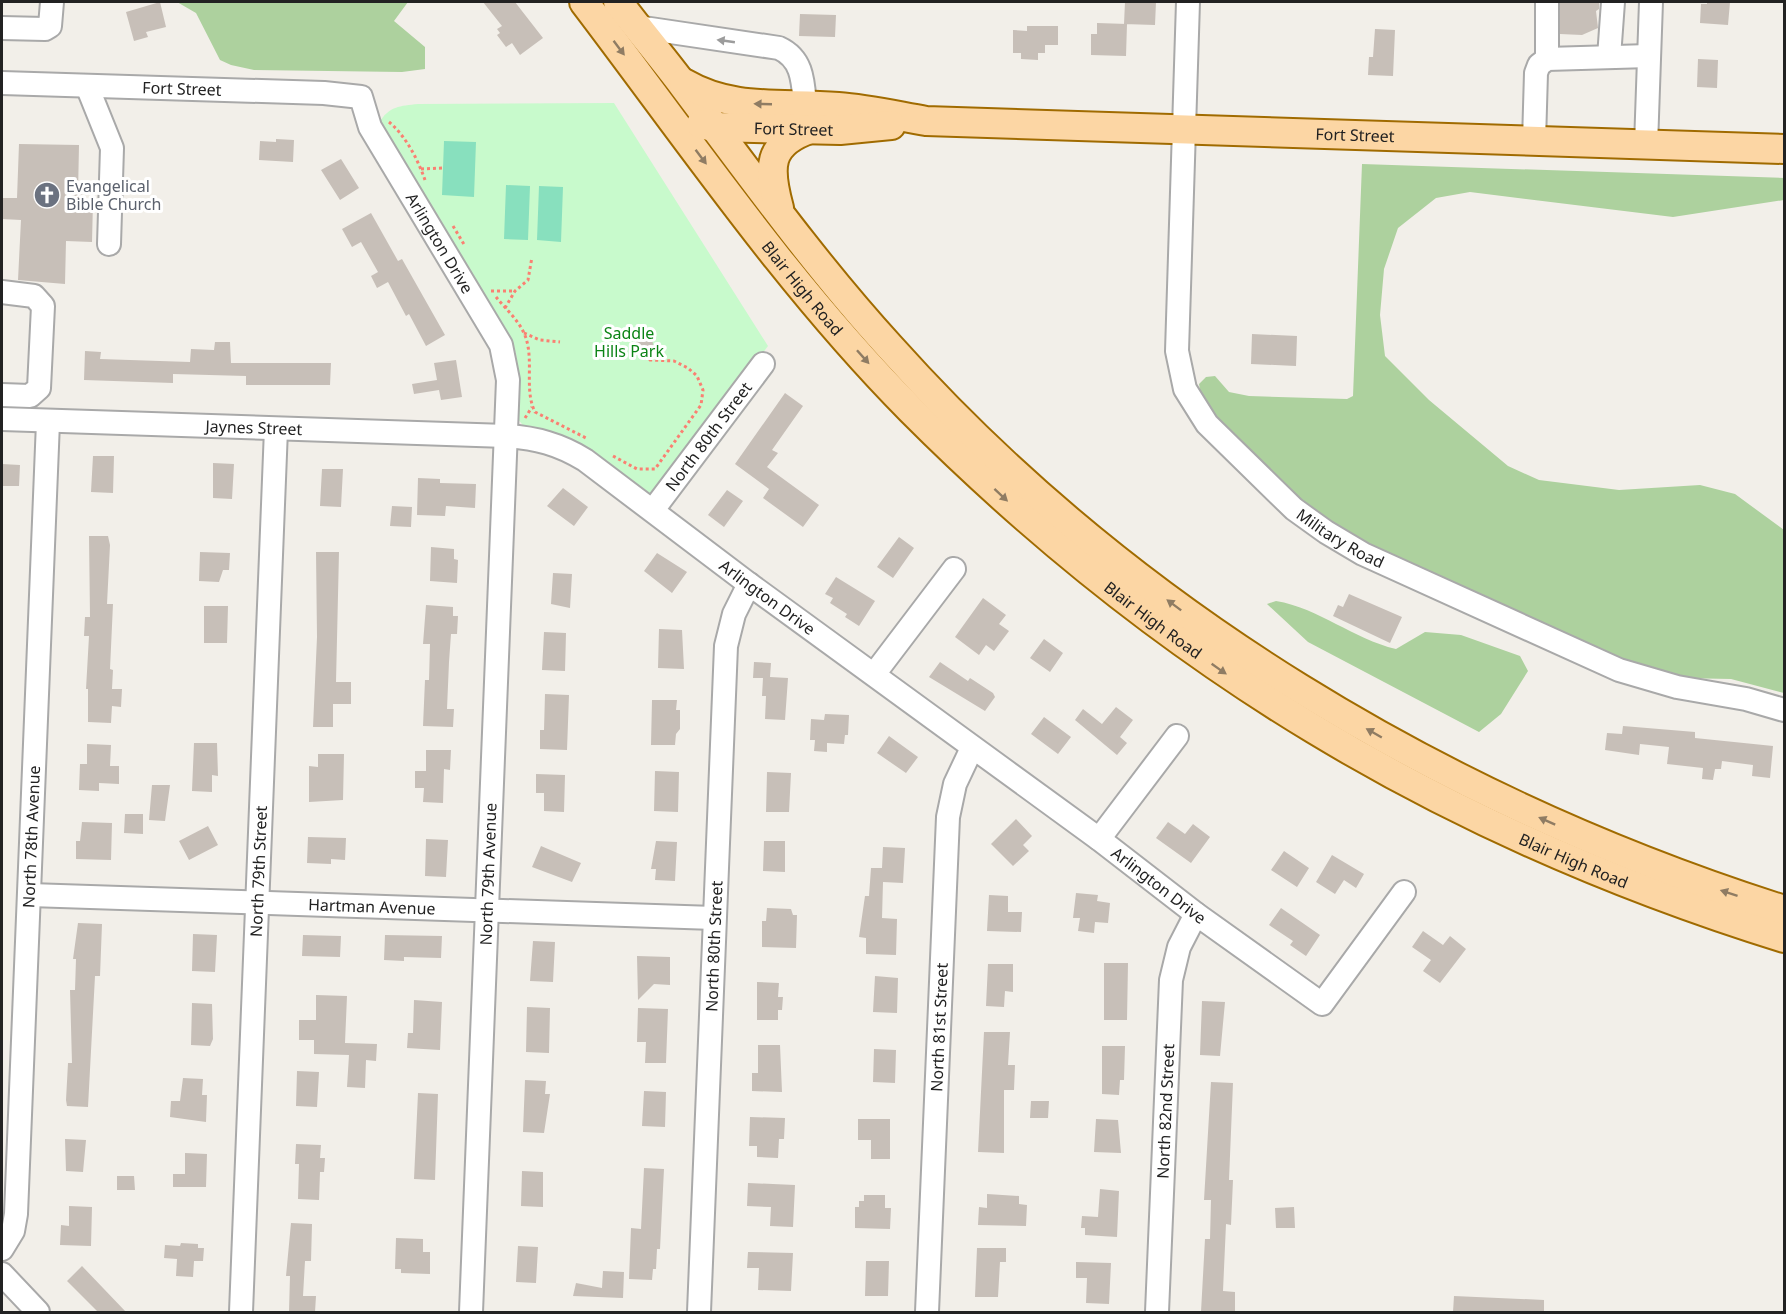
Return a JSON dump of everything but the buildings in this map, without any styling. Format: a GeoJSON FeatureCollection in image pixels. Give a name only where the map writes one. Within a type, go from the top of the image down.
{"type":"FeatureCollection","features":[{"type":"Feature","properties":{"kind":"main road","name":"Blair High Road"},"geometry":{"type":"LineString","coordinates":[[584,2],[810,297],[910,409],[1012,506],[1154,624],[1242,685],[1314,730],[1381,769],[1480,820],[1634,888],[1785,938]]}},
{"type":"Feature","properties":{"kind":"main road","name":"Blair High Road"},"geometry":{"type":"LineString","coordinates":[[618,2],[680,80],[781,216],[891,349],[981,440],[1047,502],[1102,548],[1220,638],[1375,734],[1520,809],[1684,877],[1785,910]]}},
{"type":"Feature","properties":{"kind":"main road","name":"Fort Street"},"geometry":{"type":"LineString","coordinates":[[680,80],[720,100],[808,117]]}},
{"type":"Feature","properties":{"kind":"main road","name":"Fort Street"},"geometry":{"type":"LineString","coordinates":[[666,110],[694,122],[714,127],[808,117],[840,107],[926,121],[1785,149]]}},
{"type":"Feature","properties":{"kind":"main road"},"geometry":{"type":"LineString","coordinates":[[781,216],[772,177],[776,153],[808,117]]}},
{"type":"Feature","properties":{"kind":"street"},"geometry":{"type":"LineString","coordinates":[[2,37],[2,28],[45,29],[50,26],[52,2]]}},
{"type":"Feature","properties":{"kind":"street"},"geometry":{"type":"LineString","coordinates":[[1182,129],[1188,2]]}},
{"type":"Feature","properties":{"kind":"street"},"geometry":{"type":"LineString","coordinates":[[1547,2],[1547,59]]}},
{"type":"Feature","properties":{"kind":"street"},"geometry":{"type":"LineString","coordinates":[[1609,57],[1613,2]]}},
{"type":"Feature","properties":{"kind":"street"},"geometry":{"type":"LineString","coordinates":[[1646,145],[1651,2]]}},
{"type":"Feature","properties":{"kind":"street"},"geometry":{"type":"LineString","coordinates":[[637,27],[779,48],[787,52],[796,61],[801,72],[808,117]]}},
{"type":"Feature","properties":{"kind":"street"},"geometry":{"type":"LineString","coordinates":[[1534,141],[1536,73],[1539,65],[1547,59],[1649,56]]}},
{"type":"Feature","properties":{"kind":"street","name":"Fort Street"},"geometry":{"type":"LineString","coordinates":[[2,84],[324,93],[362,101]]}},
{"type":"Feature","properties":{"kind":"street"},"geometry":{"type":"LineString","coordinates":[[87,86],[112,147],[109,244]]}},
{"type":"Feature","properties":{"kind":"street","name":"Arlington Drive"},"geometry":{"type":"LineString","coordinates":[[362,101],[370,127],[501,345],[508,380],[506,436],[546,441],[568,450],[653,510],[749,584],[1099,839],[1196,914],[1322,1004],[1404,892]]}},
{"type":"Feature","properties":{"kind":"street","name":"Military Road"},"geometry":{"type":"LineString","coordinates":[[1182,129],[1176,325],[1181,377],[1191,402],[1203,419],[1270,487],[1326,532],[1363,554],[1619,670],[1677,687],[1746,699],[1785,710]]}},
{"type":"Feature","properties":{"kind":"street"},"geometry":{"type":"LineString","coordinates":[[2,292],[34,296],[43,306],[39,388],[30,396],[2,395]]}},
{"type":"Feature","properties":{"kind":"street","name":"North 80th Street"},"geometry":{"type":"LineString","coordinates":[[653,510],[763,364]]}},
{"type":"Feature","properties":{"kind":"street","name":"Jaynes Street"},"geometry":{"type":"LineString","coordinates":[[2,419],[506,436]]}},
{"type":"Feature","properties":{"kind":"street","name":"North 78th Avenue"},"geometry":{"type":"LineString","coordinates":[[2,1249],[13,1231],[16,1214],[48,422]]}},
{"type":"Feature","properties":{"kind":"street","name":"North 79th Street"},"geometry":{"type":"LineString","coordinates":[[241,1312],[276,429]]}},
{"type":"Feature","properties":{"kind":"street","name":"North 79th Avenue"},"geometry":{"type":"LineString","coordinates":[[471,1312],[506,436]]}},
{"type":"Feature","properties":{"kind":"street"},"geometry":{"type":"LineString","coordinates":[[875,674],[954,569]]}},
{"type":"Feature","properties":{"kind":"street","name":"North 80th Street"},"geometry":{"type":"LineString","coordinates":[[699,1312],[726,646],[734,614],[749,584]]}},
{"type":"Feature","properties":{"kind":"street"},"geometry":{"type":"LineString","coordinates":[[1099,839],[1177,736]]}},
{"type":"Feature","properties":{"kind":"street","name":"North 81st Street"},"geometry":{"type":"LineString","coordinates":[[927,1312],[948,817],[955,784],[972,748]]}},
{"type":"Feature","properties":{"kind":"street","name":"Hartman Avenue"},"geometry":{"type":"LineString","coordinates":[[30,895],[714,918]]}},
{"type":"Feature","properties":{"kind":"street","name":"North 82nd Street"},"geometry":{"type":"LineString","coordinates":[[1156,1312],[1171,980],[1179,947],[1196,914]]}},
{"type":"Feature","properties":{"kind":"street"},"geometry":{"type":"LineString","coordinates":[[2,1274],[38,1312]]}},
{"type":"Feature","properties":{"kind":"path"},"geometry":{"type":"LineString","coordinates":[[362,101],[399,131],[421,169],[427,188]]}},
{"type":"Feature","properties":{"kind":"path"},"geometry":{"type":"LineString","coordinates":[[421,169],[443,168]]}},
{"type":"Feature","properties":{"kind":"path"},"geometry":{"type":"LineString","coordinates":[[447,218],[467,252]]}},
{"type":"Feature","properties":{"kind":"path"},"geometry":{"type":"LineString","coordinates":[[505,309],[515,291],[528,280],[532,257]]}},
{"type":"Feature","properties":{"kind":"path"},"geometry":{"type":"LineString","coordinates":[[487,286],[524,333],[530,360],[531,398],[535,412],[593,441]]}},
{"type":"Feature","properties":{"kind":"path"},"geometry":{"type":"LineString","coordinates":[[491,291],[515,291]]}},
{"type":"Feature","properties":{"kind":"path"},"geometry":{"type":"LineString","coordinates":[[524,333],[540,340],[560,342]]}},
{"type":"Feature","properties":{"kind":"path"},"geometry":{"type":"LineString","coordinates":[[606,451],[637,469],[654,469],[701,405],[703,390],[697,376],[675,361],[650,360],[648,350]]}},
{"type":"Feature","properties":{"kind":"green space"},"geometry":{"type":"Polygon","coordinates":[[[177,2],[408,2],[394,21],[425,47],[425,69],[402,72],[254,70],[231,65],[220,60],[196,13],[177,2]]]}},
{"type":"Feature","properties":{"kind":"green space","name":"Saddle Hills Park"},"geometry":{"type":"Polygon","coordinates":[[[614,103],[768,346],[660,490],[648,495],[526,429],[517,418],[519,394],[516,353],[379,123],[391,110],[400,106],[418,104],[614,103]]]}},
{"type":"Feature","properties":{"kind":"green space"},"geometry":{"type":"Polygon","coordinates":[[[444,141],[476,142],[474,197],[442,195],[444,141]]]}},
{"type":"Feature","properties":{"kind":"green space"},"geometry":{"type":"Polygon","coordinates":[[[1362,164],[1784,178],[1784,200],[1673,217],[1470,192],[1436,198],[1398,228],[1384,269],[1380,315],[1385,356],[1429,400],[1508,466],[1539,480],[1619,490],[1700,485],[1735,494],[1784,530],[1784,693],[1731,679],[1680,678],[1616,661],[1367,547],[1320,519],[1232,436],[1201,396],[1199,384],[1206,377],[1215,376],[1229,392],[1249,396],[1347,399],[1353,396],[1362,164]]]}},
{"type":"Feature","properties":{"kind":"green space"},"geometry":{"type":"Polygon","coordinates":[[[506,185],[530,186],[528,240],[504,239],[506,185]]]}},
{"type":"Feature","properties":{"kind":"green space"},"geometry":{"type":"Polygon","coordinates":[[[539,186],[563,187],[561,242],[537,240],[539,186]]]}},
{"type":"Feature","properties":{"kind":"green space"},"geometry":{"type":"Polygon","coordinates":[[[1276,601],[1307,610],[1365,638],[1396,649],[1425,632],[1461,635],[1520,656],[1528,671],[1501,714],[1479,732],[1308,642],[1267,604],[1276,601]]]}},
{"type":"Feature","properties":{"kind":"place","name":"Evangelical Bible Church"},"geometry":{"type":"Point","coordinates":[47,195]}}]}
